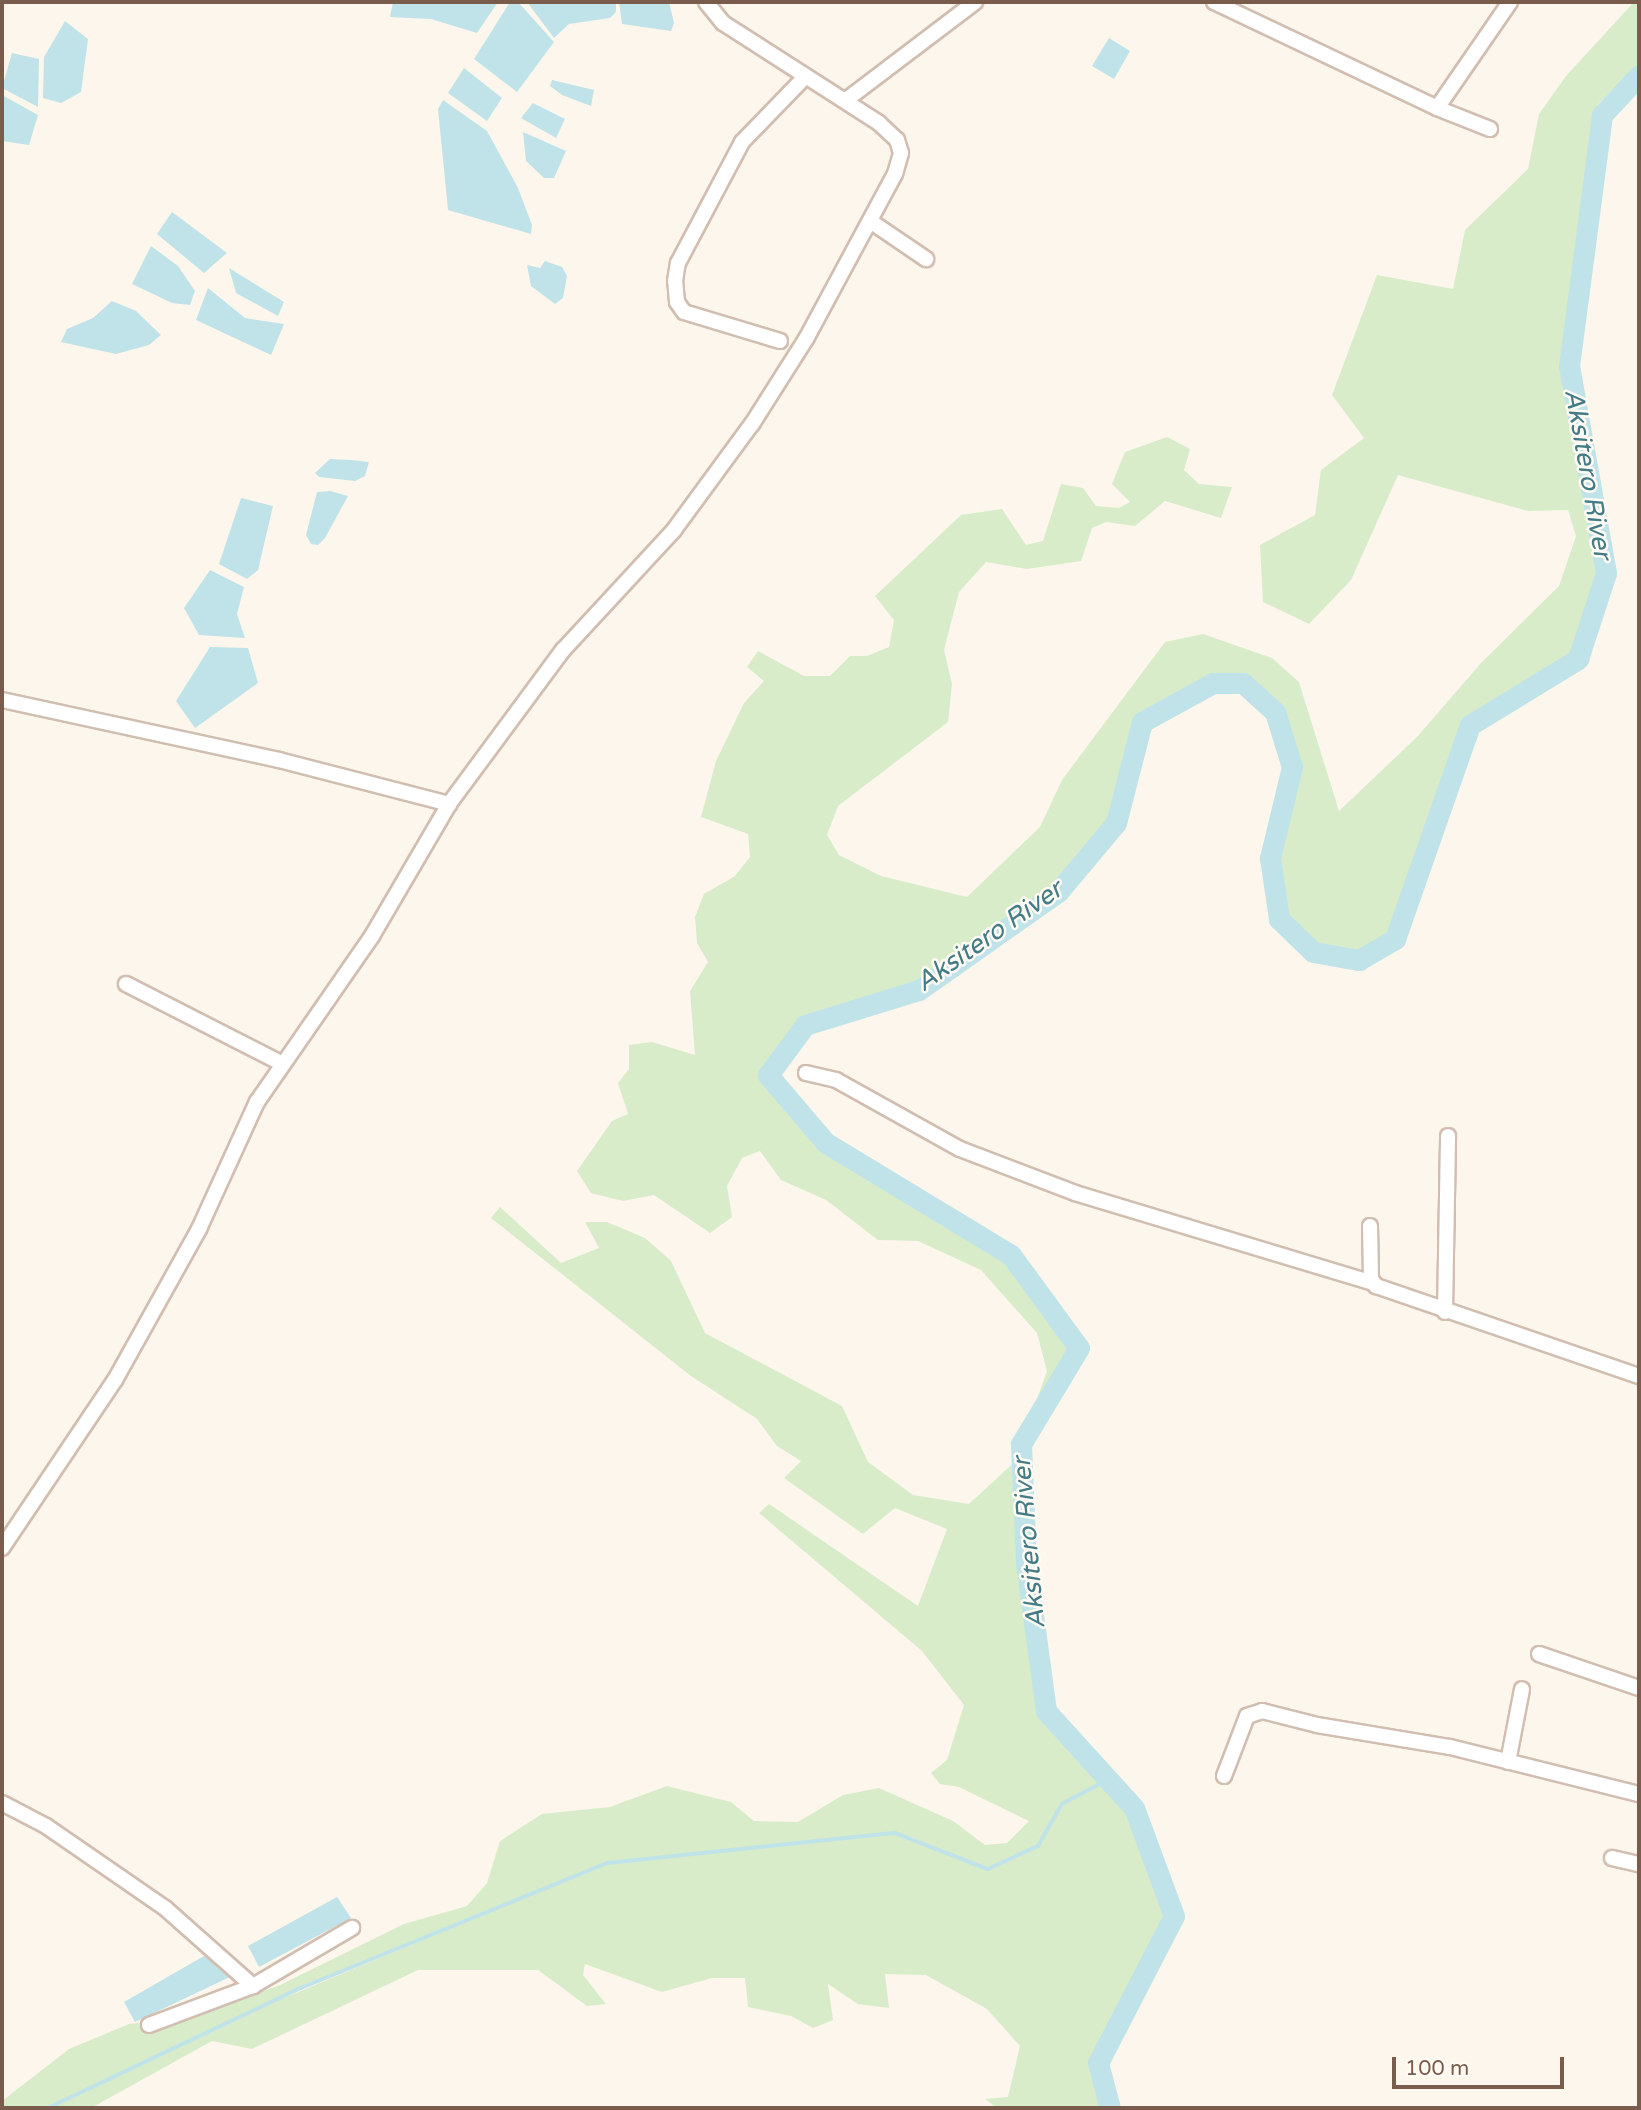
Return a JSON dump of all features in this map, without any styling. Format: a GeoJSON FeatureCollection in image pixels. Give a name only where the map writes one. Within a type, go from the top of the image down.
{"type":"FeatureCollection","features":[{"type":"Feature","properties":{"kind":"street"},"geometry":{"type":"LineString","coordinates":[[2,1548],[115,1380],[200,1229],[257,1102],[281,1063],[372,936],[449,804],[563,650],[674,530],[744,435],[806,339],[870,221],[901,153],[897,140],[846,100],[805,77],[723,23],[706,2]]}},
{"type":"Feature","properties":{"kind":"street"},"geometry":{"type":"LineString","coordinates":[[846,100],[975,2]]}},
{"type":"Feature","properties":{"kind":"street"},"geometry":{"type":"LineString","coordinates":[[1214,2],[1437,108],[1490,129]]}},
{"type":"Feature","properties":{"kind":"street"},"geometry":{"type":"LineString","coordinates":[[1437,108],[1510,2]]}},
{"type":"Feature","properties":{"kind":"street"},"geometry":{"type":"LineString","coordinates":[[780,341],[684,312],[677,302],[675,281],[678,263],[742,142],[805,77]]}},
{"type":"Feature","properties":{"kind":"street"},"geometry":{"type":"LineString","coordinates":[[870,221],[926,259]]}},
{"type":"Feature","properties":{"kind":"street"},"geometry":{"type":"LineString","coordinates":[[2,700],[279,760],[449,804]]}},
{"type":"Feature","properties":{"kind":"street"},"geometry":{"type":"LineString","coordinates":[[127,984],[281,1063]]}},
{"type":"Feature","properties":{"kind":"street"},"geometry":{"type":"LineString","coordinates":[[806,1073],[836,1080],[960,1149],[1075,1193],[1373,1283],[1445,1312],[1639,1376]]}},
{"type":"Feature","properties":{"kind":"street"},"geometry":{"type":"LineString","coordinates":[[1445,1312],[1448,1136]]}},
{"type":"Feature","properties":{"kind":"street"},"geometry":{"type":"LineString","coordinates":[[1370,1226],[1373,1283]]}},
{"type":"Feature","properties":{"kind":"street"},"geometry":{"type":"LineString","coordinates":[[1539,1654],[1639,1688]]}},
{"type":"Feature","properties":{"kind":"street"},"geometry":{"type":"LineString","coordinates":[[1508,1762],[1522,1689]]}},
{"type":"Feature","properties":{"kind":"street"},"geometry":{"type":"LineString","coordinates":[[1224,1776],[1247,1716],[1262,1711],[1508,1762],[1639,1794]]}},
{"type":"Feature","properties":{"kind":"street"},"geometry":{"type":"LineString","coordinates":[[2,1802],[46,1826],[165,1908],[253,1986]]}},
{"type":"Feature","properties":{"kind":"street"},"geometry":{"type":"LineString","coordinates":[[1612,1858],[1639,1864]]}},
{"type":"Feature","properties":{"kind":"street"},"geometry":{"type":"LineString","coordinates":[[149,2025],[253,1986],[352,1928]]}},
{"type":"Feature","properties":{"kind":"green space"},"geometry":{"type":"Polygon","coordinates":[[[1634,2],[1639,2],[1639,64],[1598,104],[1561,362],[1587,510],[1606,573],[1578,659],[1470,725],[1395,939],[1359,960],[1313,952],[1279,919],[1270,858],[1292,767],[1275,712],[1243,683],[1213,683],[1142,722],[1116,823],[1058,892],[919,990],[805,1025],[768,1075],[826,1143],[1011,1255],[1079,1348],[1021,1444],[1047,1371],[1037,1333],[981,1270],[918,1241],[878,1240],[826,1200],[781,1180],[760,1151],[742,1158],[727,1186],[732,1217],[710,1233],[654,1195],[623,1201],[591,1193],[577,1171],[612,1121],[628,1114],[618,1083],[629,1069],[629,1045],[652,1042],[695,1055],[690,991],[708,962],[697,943],[695,917],[704,894],[735,876],[750,857],[748,834],[701,817],[716,761],[744,703],[764,681],[747,667],[758,651],[804,676],[830,676],[850,656],[867,656],[889,647],[894,620],[875,596],[961,515],[1002,509],[1026,545],[1043,541],[1061,484],[1083,488],[1096,506],[1119,508],[1130,502],[1112,484],[1125,452],[1167,437],[1190,449],[1184,470],[1199,484],[1232,487],[1221,518],[1165,501],[1135,526],[1106,522],[1092,528],[1081,561],[1027,569],[986,562],[959,592],[944,650],[952,684],[948,722],[838,806],[827,835],[839,855],[881,876],[967,897],[1040,827],[1062,780],[1165,642],[1203,634],[1272,658],[1299,682],[1339,811],[1417,737],[1481,663],[1559,586],[1576,536],[1568,510],[1528,511],[1398,475],[1351,580],[1309,624],[1263,602],[1260,545],[1315,515],[1321,470],[1364,438],[1332,395],[1377,275],[1453,289],[1465,230],[1528,169],[1539,114],[1566,76],[1634,2]]]}},
{"type":"Feature","properties":{"kind":"green space"},"geometry":{"type":"Polygon","coordinates":[[[500,1207],[561,1263],[599,1248],[585,1222],[607,1222],[645,1238],[671,1261],[705,1333],[842,1406],[868,1462],[913,1495],[969,1504],[1021,1456],[1046,1711],[1134,1808],[1174,1916],[1098,2063],[1110,2108],[997,2108],[985,2099],[1008,2097],[1020,2046],[987,2009],[926,1975],[885,1974],[889,2008],[858,2004],[828,1984],[833,2020],[813,2028],[791,2016],[748,2007],[745,1978],[712,1978],[662,1992],[585,1964],[583,1975],[606,2004],[587,2006],[538,1970],[418,1970],[252,2049],[212,2041],[91,2108],[2,2108],[2,2101],[69,2049],[129,2024],[192,2016],[280,1985],[404,1924],[467,1906],[487,1883],[500,1841],[542,1814],[610,1807],[667,1786],[731,1802],[754,1821],[798,1822],[843,1795],[879,1788],[953,1821],[985,1845],[1007,1843],[1029,1821],[959,1787],[940,1784],[931,1773],[947,1760],[964,1705],[922,1651],[759,1513],[769,1504],[918,1606],[947,1529],[895,1508],[863,1534],[784,1478],[801,1461],[777,1446],[757,1419],[691,1376],[491,1218],[500,1207]],[[492,1911],[301,1988],[265,2006],[492,1911]]]}},
{"type":"Feature","properties":{"kind":"water"},"geometry":{"type":"Polygon","coordinates":[[[393,2],[498,2],[477,33],[431,19],[390,17],[393,2]]]}},
{"type":"Feature","properties":{"kind":"water"},"geometry":{"type":"Polygon","coordinates":[[[510,2],[518,2],[554,42],[517,92],[474,59],[510,2]]]}},
{"type":"Feature","properties":{"kind":"water"},"geometry":{"type":"Polygon","coordinates":[[[527,2],[616,2],[616,12],[610,18],[569,24],[554,38],[527,2]]]}},
{"type":"Feature","properties":{"kind":"water"},"geometry":{"type":"Polygon","coordinates":[[[619,2],[669,2],[674,23],[671,31],[622,24],[619,2]]]}},
{"type":"Feature","properties":{"kind":"water"},"geometry":{"type":"Polygon","coordinates":[[[65,21],[88,39],[81,92],[61,103],[43,98],[44,57],[65,21]]]}},
{"type":"Feature","properties":{"kind":"water"},"geometry":{"type":"Polygon","coordinates":[[[1109,38],[1130,51],[1114,79],[1092,66],[1109,38]]]}},
{"type":"Feature","properties":{"kind":"water"},"geometry":{"type":"Polygon","coordinates":[[[12,53],[39,59],[38,107],[2,88],[12,53]]]}},
{"type":"Feature","properties":{"kind":"water"},"geometry":{"type":"Polygon","coordinates":[[[464,68],[502,98],[487,121],[448,93],[464,68]]]}},
{"type":"Feature","properties":{"kind":"water"},"geometry":{"type":"Polygon","coordinates":[[[552,80],[594,90],[591,106],[562,95],[550,86],[552,80]]]}},
{"type":"Feature","properties":{"kind":"water"},"geometry":{"type":"Polygon","coordinates":[[[2,95],[38,115],[29,145],[2,141],[2,95]]]}},
{"type":"Feature","properties":{"kind":"water"},"geometry":{"type":"Polygon","coordinates":[[[443,100],[487,131],[518,188],[532,225],[531,234],[448,210],[438,109],[443,100]]]}},
{"type":"Feature","properties":{"kind":"water"},"geometry":{"type":"Polygon","coordinates":[[[533,103],[565,119],[556,138],[521,118],[533,103]]]}},
{"type":"Feature","properties":{"kind":"water"},"geometry":{"type":"Polygon","coordinates":[[[523,132],[566,151],[554,178],[544,178],[526,161],[523,132]]]}},
{"type":"Feature","properties":{"kind":"water"},"geometry":{"type":"Polygon","coordinates":[[[172,212],[227,253],[204,273],[157,234],[172,212]]]}},
{"type":"Feature","properties":{"kind":"water"},"geometry":{"type":"Polygon","coordinates":[[[151,246],[178,266],[195,291],[190,305],[172,303],[132,284],[151,246]]]}},
{"type":"Feature","properties":{"kind":"water"},"geometry":{"type":"Polygon","coordinates":[[[545,261],[562,267],[567,276],[563,298],[555,304],[531,286],[527,265],[540,268],[545,261]]]}},
{"type":"Feature","properties":{"kind":"water"},"geometry":{"type":"Polygon","coordinates":[[[229,268],[284,302],[278,316],[236,293],[229,268]]]}},
{"type":"Feature","properties":{"kind":"water"},"geometry":{"type":"Polygon","coordinates":[[[208,288],[245,318],[284,324],[271,355],[196,320],[208,288]]]}},
{"type":"Feature","properties":{"kind":"water"},"geometry":{"type":"Polygon","coordinates":[[[112,301],[136,311],[161,335],[149,345],[116,354],[61,342],[67,329],[93,318],[112,301]]]}},
{"type":"Feature","properties":{"kind":"water"},"geometry":{"type":"Polygon","coordinates":[[[330,459],[369,462],[365,476],[355,481],[319,477],[315,473],[330,459]]]}},
{"type":"Feature","properties":{"kind":"water"},"geometry":{"type":"Polygon","coordinates":[[[330,491],[348,496],[325,538],[318,545],[311,544],[306,535],[317,492],[330,491]]]}},
{"type":"Feature","properties":{"kind":"water"},"geometry":{"type":"Polygon","coordinates":[[[241,498],[273,506],[258,570],[247,579],[219,564],[241,498]]]}},
{"type":"Feature","properties":{"kind":"water"},"geometry":{"type":"Polygon","coordinates":[[[210,570],[244,587],[237,614],[245,638],[199,635],[184,608],[210,570]]]}},
{"type":"Feature","properties":{"kind":"water"},"geometry":{"type":"Polygon","coordinates":[[[210,647],[248,648],[258,683],[195,728],[176,701],[210,647]]]}},
{"type":"Feature","properties":{"kind":"water"},"geometry":{"type":"Polygon","coordinates":[[[337,1897],[351,1918],[259,1967],[248,1946],[337,1897]]]}},
{"type":"Feature","properties":{"kind":"water"},"geometry":{"type":"Polygon","coordinates":[[[204,1956],[232,1976],[135,2022],[124,2002],[204,1956]]]}},
{"type":"Feature","properties":{"kind":"waterway","name":"Aksitero River"},"geometry":{"type":"LineString","coordinates":[[1110,2108],[1098,2063],[1174,1916],[1134,1808],[1046,1711],[1026,1563],[1021,1444],[1079,1348],[1011,1255],[826,1143],[768,1075],[805,1025],[919,990],[1058,892],[1116,823],[1142,722],[1213,683],[1243,683],[1275,712],[1292,767],[1270,858],[1279,919],[1313,952],[1359,960],[1395,939],[1470,725],[1578,659],[1606,573],[1569,366],[1602,115],[1639,75]]}},
{"type":"Feature","properties":{"kind":"waterway"},"geometry":{"type":"LineString","coordinates":[[48,2108],[301,1988],[608,1863],[895,1833],[988,1869],[1038,1846],[1062,1804],[1109,1779]]}}]}
